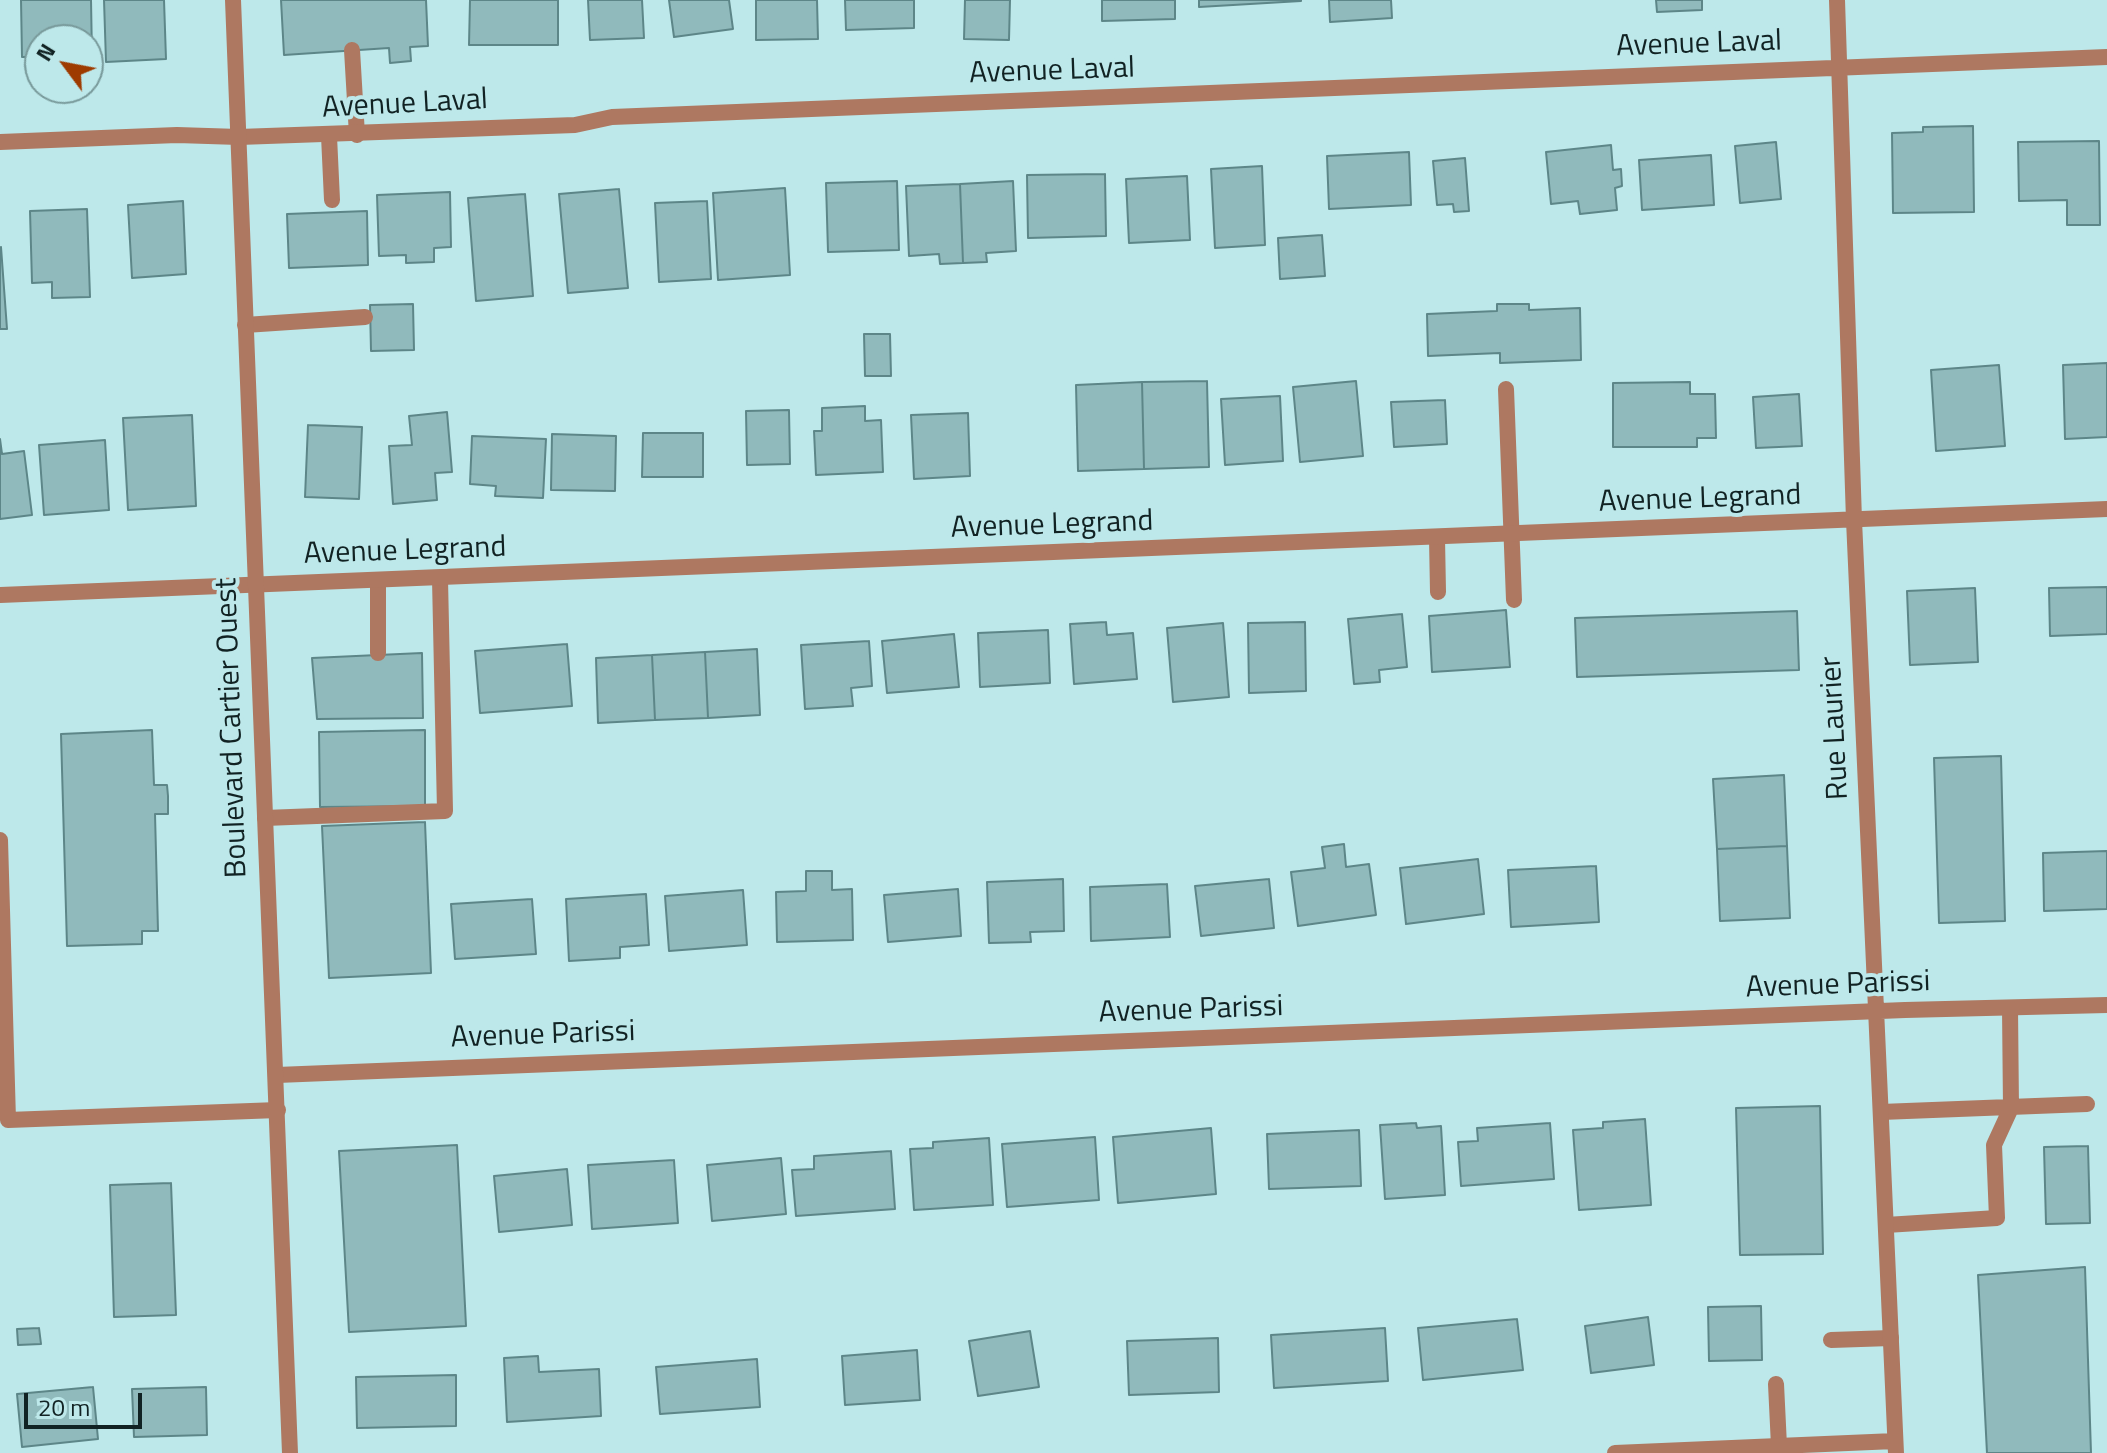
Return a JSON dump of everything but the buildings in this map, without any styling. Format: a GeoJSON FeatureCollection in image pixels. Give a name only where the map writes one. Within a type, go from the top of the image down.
{"type":"FeatureCollection","features":[{"type":"Feature","properties":{"kind":"street","name":"Boulevard Cartier Ouest"},"geometry":{"type":"LineString","coordinates":[[233,0],[290,1453]]}},
{"type":"Feature","properties":{"kind":"street","name":"Rue Laurier"},"geometry":{"type":"LineString","coordinates":[[1837,0],[1854,520],[1896,1447]]}},
{"type":"Feature","properties":{"kind":"street"},"geometry":{"type":"LineString","coordinates":[[352,50],[357,135]]}},
{"type":"Feature","properties":{"kind":"street","name":"Avenue Laval"},"geometry":{"type":"LineString","coordinates":[[0,142],[177,135],[357,135],[575,125],[612,117],[2107,57]]}},
{"type":"Feature","properties":{"kind":"street"},"geometry":{"type":"LineString","coordinates":[[329,136],[332,200]]}},
{"type":"Feature","properties":{"kind":"street"},"geometry":{"type":"LineString","coordinates":[[245,325],[365,317]]}},
{"type":"Feature","properties":{"kind":"street"},"geometry":{"type":"LineString","coordinates":[[1506,389],[1514,600]]}},
{"type":"Feature","properties":{"kind":"street","name":"Avenue Legrand"},"geometry":{"type":"LineString","coordinates":[[0,595],[2107,509]]}},
{"type":"Feature","properties":{"kind":"street"},"geometry":{"type":"LineString","coordinates":[[1437,538],[1438,592]]}},
{"type":"Feature","properties":{"kind":"street"},"geometry":{"type":"LineString","coordinates":[[265,818],[445,811],[440,579]]}},
{"type":"Feature","properties":{"kind":"street"},"geometry":{"type":"LineString","coordinates":[[378,581],[378,653]]}},
{"type":"Feature","properties":{"kind":"street"},"geometry":{"type":"LineString","coordinates":[[0,840],[8,1120],[278,1110]]}},
{"type":"Feature","properties":{"kind":"street","name":"Avenue Parissi"},"geometry":{"type":"LineString","coordinates":[[277,1075],[1877,1011],[2107,1005]]}},
{"type":"Feature","properties":{"kind":"street"},"geometry":{"type":"LineString","coordinates":[[1886,1225],[1997,1218],[1994,1145],[2011,1108],[2010,1008]]}},
{"type":"Feature","properties":{"kind":"street"},"geometry":{"type":"LineString","coordinates":[[1881,1112],[2087,1104]]}},
{"type":"Feature","properties":{"kind":"street"},"geometry":{"type":"LineString","coordinates":[[1831,1340],[1891,1338]]}},
{"type":"Feature","properties":{"kind":"street"},"geometry":{"type":"LineString","coordinates":[[1776,1384],[1779,1446]]}},
{"type":"Feature","properties":{"kind":"street"},"geometry":{"type":"LineString","coordinates":[[1615,1453],[1779,1446],[1896,1447]]}}]}
